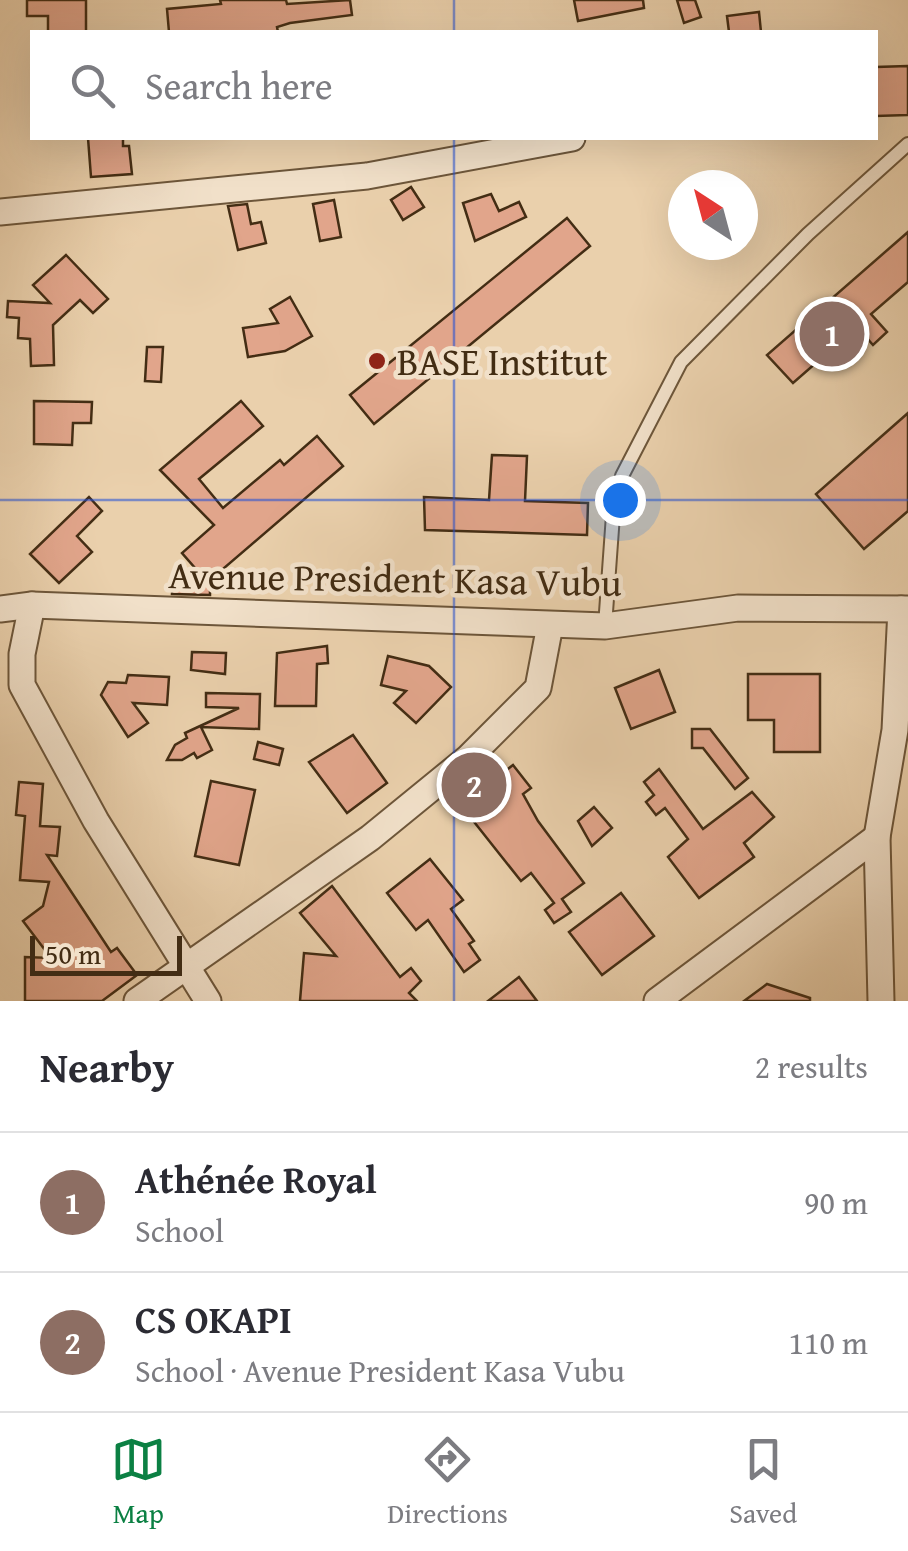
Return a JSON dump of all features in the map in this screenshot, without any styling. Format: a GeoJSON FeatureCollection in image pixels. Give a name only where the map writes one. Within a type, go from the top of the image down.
{"type":"FeatureCollection","features":[{"type":"Feature","properties":{"kind":"street"},"geometry":{"type":"LineString","coordinates":[[0,212],[367,176],[561,140]]}},
{"type":"Feature","properties":{"kind":"street"},"geometry":{"type":"LineString","coordinates":[[32,606],[22,654],[22,685],[96,821],[208,1001]]}},
{"type":"Feature","properties":{"kind":"street","name":"Avenue President Kasa Vubu"},"geometry":{"type":"LineString","coordinates":[[0,608],[604,626],[738,608],[905,609]]}},
{"type":"Feature","properties":{"kind":"street"},"geometry":{"type":"LineString","coordinates":[[881,1001],[878,837],[895,730],[905,609]]}},
{"type":"Feature","properties":{"kind":"street"},"geometry":{"type":"LineString","coordinates":[[137,1001],[370,838],[468,758],[538,688],[550,624]]}},
{"type":"Feature","properties":{"kind":"street"},"geometry":{"type":"LineString","coordinates":[[657,1001],[878,837]]}},
{"type":"Feature","properties":{"kind":"lane"},"geometry":{"type":"LineString","coordinates":[[604,626],[613,514],[622,476],[680,362],[808,234],[908,144]]}},
{"type":"Feature","properties":{"kind":"building"},"geometry":{"type":"Polygon","coordinates":[[[27,0],[86,0],[86,30],[48,30],[48,16],[27,16],[27,0]]]}},
{"type":"Feature","properties":{"kind":"building"},"geometry":{"type":"Polygon","coordinates":[[[220,0],[286,0],[287,4],[350,0],[352,15],[290,23],[278,30],[169,30],[167,9],[221,4],[220,0]]]}},
{"type":"Feature","properties":{"kind":"building"},"geometry":{"type":"Polygon","coordinates":[[[574,0],[643,0],[644,8],[578,21],[574,0]]]}},
{"type":"Feature","properties":{"kind":"building"},"geometry":{"type":"Polygon","coordinates":[[[677,0],[695,0],[701,17],[684,23],[677,0]]]}},
{"type":"Feature","properties":{"kind":"building"},"geometry":{"type":"Polygon","coordinates":[[[759,12],[761,30],[729,30],[727,16],[759,12]]]}},
{"type":"Feature","properties":{"kind":"building"},"geometry":{"type":"Polygon","coordinates":[[[908,66],[908,115],[878,116],[878,67],[908,66]]]}},
{"type":"Feature","properties":{"kind":"building"},"geometry":{"type":"Polygon","coordinates":[[[88,140],[123,140],[123,146],[129,146],[132,174],[91,177],[88,140]]]}},
{"type":"Feature","properties":{"kind":"building"},"geometry":{"type":"Polygon","coordinates":[[[411,187],[424,207],[403,220],[391,200],[411,187]]]}},
{"type":"Feature","properties":{"kind":"building"},"geometry":{"type":"Polygon","coordinates":[[[491,194],[499,211],[519,202],[526,217],[475,241],[463,203],[491,194]]]}},
{"type":"Feature","properties":{"kind":"building"},"geometry":{"type":"Polygon","coordinates":[[[334,200],[341,237],[320,241],[313,204],[334,200]]]}},
{"type":"Feature","properties":{"kind":"building"},"geometry":{"type":"Polygon","coordinates":[[[247,204],[251,224],[261,222],[266,243],[238,250],[228,206],[247,204]]]}},
{"type":"Feature","properties":{"kind":"building"},"geometry":{"type":"Polygon","coordinates":[[[567,218],[590,246],[374,424],[350,395],[567,218]]]}},
{"type":"Feature","properties":{"kind":"building"},"geometry":{"type":"Polygon","coordinates":[[[908,232],[908,282],[871,314],[887,332],[873,345],[857,327],[793,383],[767,355],[908,232]]]}},
{"type":"Feature","properties":{"kind":"building"},"geometry":{"type":"Polygon","coordinates":[[[66,255],[108,299],[93,313],[80,300],[53,325],[54,365],[31,366],[30,339],[18,338],[19,318],[7,317],[8,301],[50,303],[33,285],[66,255]]]}},
{"type":"Feature","properties":{"kind":"building"},"geometry":{"type":"Polygon","coordinates":[[[290,297],[312,336],[285,351],[248,357],[243,328],[278,323],[270,309],[290,297]]]}},
{"type":"Feature","properties":{"kind":"building"},"geometry":{"type":"Polygon","coordinates":[[[147,347],[163,347],[161,382],[145,381],[147,347]]]}},
{"type":"Feature","properties":{"kind":"building"},"geometry":{"type":"Polygon","coordinates":[[[34,401],[92,402],[91,423],[73,423],[72,445],[34,444],[34,401]]]}},
{"type":"Feature","properties":{"kind":"building"},"geometry":{"type":"Polygon","coordinates":[[[241,401],[263,426],[199,479],[223,508],[280,460],[284,465],[317,436],[343,466],[210,580],[210,595],[172,594],[173,576],[202,576],[182,553],[214,525],[160,470],[241,401]]]}},
{"type":"Feature","properties":{"kind":"building"},"geometry":{"type":"Polygon","coordinates":[[[908,413],[908,511],[864,549],[816,494],[908,413]]]}},
{"type":"Feature","properties":{"kind":"building"},"geometry":{"type":"Polygon","coordinates":[[[492,455],[527,456],[525,501],[588,503],[587,535],[425,530],[424,497],[489,500],[492,455]]]}},
{"type":"Feature","properties":{"kind":"building"},"geometry":{"type":"Polygon","coordinates":[[[89,497],[102,511],[77,536],[92,552],[59,583],[30,554],[89,497]]]}},
{"type":"Feature","properties":{"kind":"building"},"geometry":{"type":"Polygon","coordinates":[[[327,646],[328,663],[317,664],[316,706],[275,706],[277,653],[327,646]]]}},
{"type":"Feature","properties":{"kind":"building"},"geometry":{"type":"Polygon","coordinates":[[[192,652],[226,653],[225,674],[191,670],[192,652]]]}},
{"type":"Feature","properties":{"kind":"building"},"geometry":{"type":"Polygon","coordinates":[[[388,656],[429,666],[451,687],[416,723],[394,703],[406,691],[381,685],[388,656]]]}},
{"type":"Feature","properties":{"kind":"building"},"geometry":{"type":"Polygon","coordinates":[[[659,670],[675,712],[631,729],[615,688],[659,670]]]}},
{"type":"Feature","properties":{"kind":"building"},"geometry":{"type":"Polygon","coordinates":[[[748,674],[820,674],[820,752],[774,752],[774,720],[748,720],[748,674]]]}},
{"type":"Feature","properties":{"kind":"building"},"geometry":{"type":"Polygon","coordinates":[[[128,675],[169,677],[167,705],[133,703],[148,723],[128,737],[101,695],[108,682],[126,683],[128,675]]]}},
{"type":"Feature","properties":{"kind":"building"},"geometry":{"type":"Polygon","coordinates":[[[206,693],[260,694],[259,729],[201,727],[212,750],[197,758],[194,753],[182,760],[167,760],[175,745],[187,738],[185,733],[239,708],[206,707],[206,693]]]}},
{"type":"Feature","properties":{"kind":"building"},"geometry":{"type":"Polygon","coordinates":[[[692,729],[710,729],[748,778],[735,789],[703,748],[692,748],[692,729]]]}},
{"type":"Feature","properties":{"kind":"building"},"geometry":{"type":"Polygon","coordinates":[[[353,735],[387,783],[347,813],[309,762],[353,735]]]}},
{"type":"Feature","properties":{"kind":"building"},"geometry":{"type":"Polygon","coordinates":[[[258,742],[283,749],[279,765],[254,759],[258,742]]]}},
{"type":"Feature","properties":{"kind":"building"},"geometry":{"type":"Polygon","coordinates":[[[513,765],[531,788],[523,794],[538,821],[584,883],[562,899],[571,912],[554,923],[545,910],[554,903],[531,873],[521,881],[471,818],[486,807],[479,791],[513,765]]]}},
{"type":"Feature","properties":{"kind":"building"},"geometry":{"type":"Polygon","coordinates":[[[659,769],[703,829],[752,792],[774,817],[744,843],[754,857],[699,898],[668,857],[688,839],[665,808],[656,815],[646,802],[654,795],[644,782],[659,769]]]}},
{"type":"Feature","properties":{"kind":"building"},"geometry":{"type":"Polygon","coordinates":[[[211,781],[255,790],[239,865],[195,856],[211,781]]]}},
{"type":"Feature","properties":{"kind":"building"},"geometry":{"type":"Polygon","coordinates":[[[19,782],[43,784],[40,826],[60,827],[57,856],[47,855],[111,952],[117,948],[137,975],[102,1001],[25,1001],[25,957],[51,958],[23,921],[43,906],[49,882],[20,880],[25,816],[16,815],[19,782]]]}},
{"type":"Feature","properties":{"kind":"building"},"geometry":{"type":"Polygon","coordinates":[[[594,807],[612,828],[592,846],[578,821],[594,807]]]}},
{"type":"Feature","properties":{"kind":"building"},"geometry":{"type":"Polygon","coordinates":[[[430,859],[463,900],[451,909],[474,941],[469,944],[480,960],[464,972],[428,920],[416,930],[387,893],[430,859]]]}},
{"type":"Feature","properties":{"kind":"building"},"geometry":{"type":"Polygon","coordinates":[[[332,886],[400,977],[411,968],[421,981],[409,993],[417,1001],[300,1001],[304,953],[336,956],[300,913],[332,886]]]}},
{"type":"Feature","properties":{"kind":"building"},"geometry":{"type":"Polygon","coordinates":[[[621,893],[654,936],[602,975],[569,932],[621,893]]]}},
{"type":"Feature","properties":{"kind":"building"},"geometry":{"type":"Polygon","coordinates":[[[519,977],[537,1001],[488,1001],[519,977]]]}},
{"type":"Feature","properties":{"kind":"building"},"geometry":{"type":"Polygon","coordinates":[[[767,984],[810,998],[810,1001],[744,1001],[767,984]]]}},
{"type":"Feature","properties":{"kind":"place","name":"Athénée Royal"},"geometry":{"type":"Point","coordinates":[832,334]}},
{"type":"Feature","properties":{"kind":"place","name":"BASE Institut"},"geometry":{"type":"Point","coordinates":[377,361]}},
{"type":"Feature","properties":{"kind":"place","name":"CS OKAPI"},"geometry":{"type":"Point","coordinates":[474,785]}}]}
